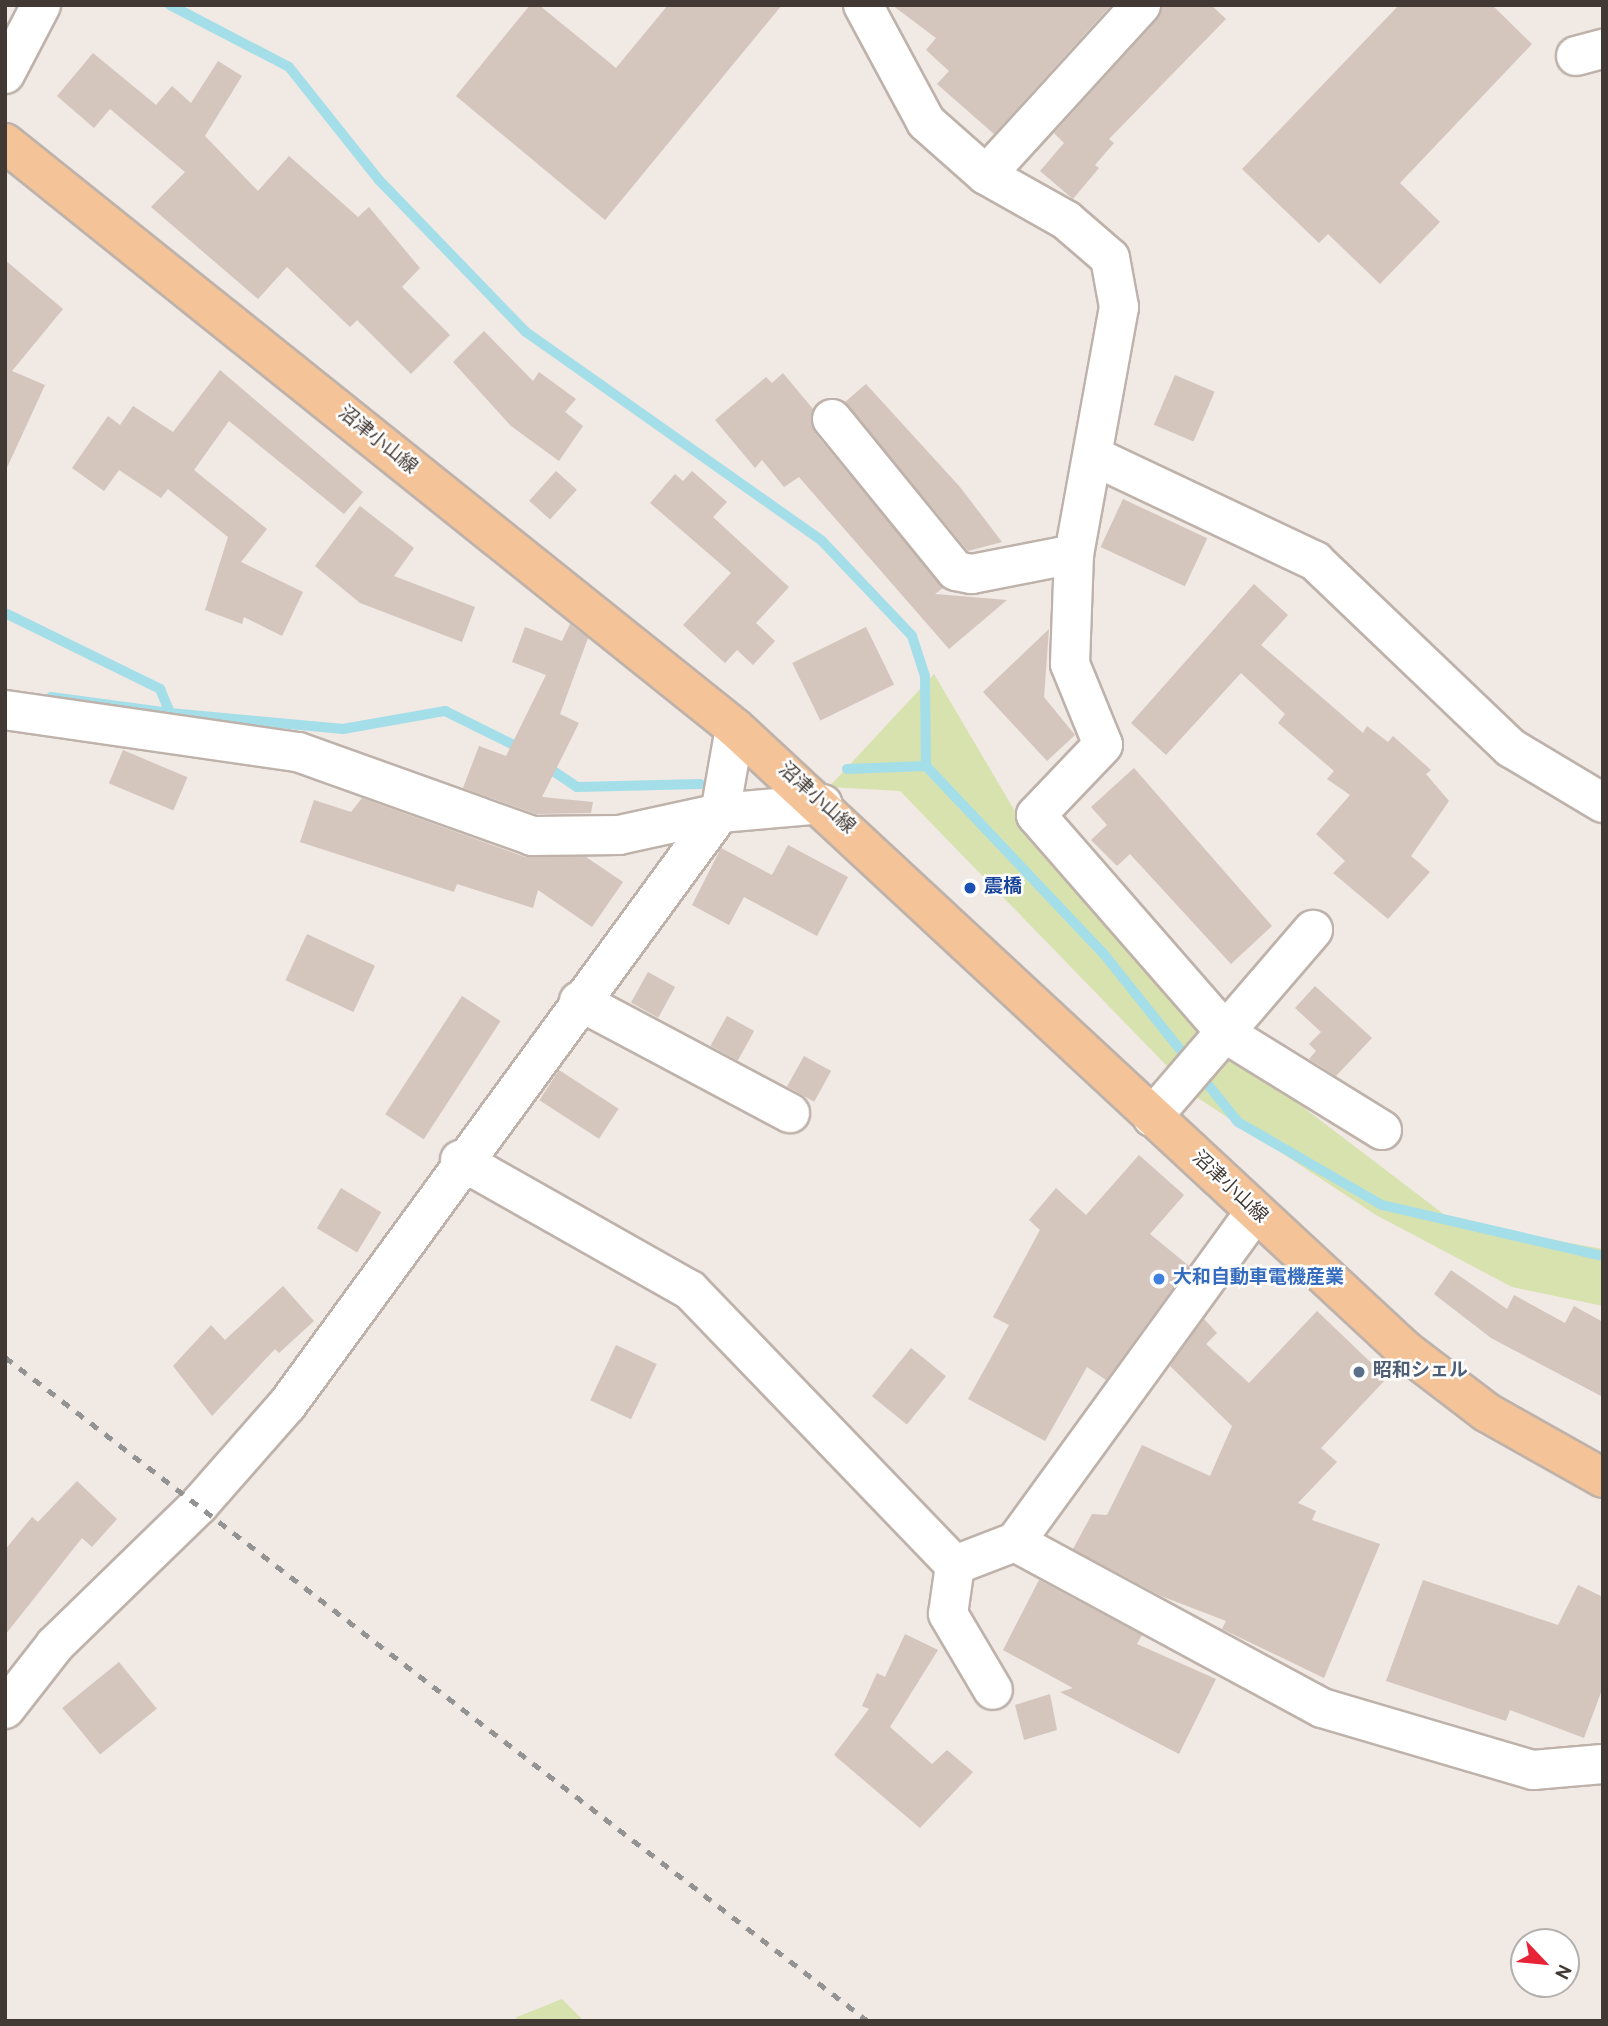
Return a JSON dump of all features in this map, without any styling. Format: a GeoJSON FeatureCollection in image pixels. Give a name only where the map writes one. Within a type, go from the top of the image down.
{"type":"FeatureCollection","features":[{"type":"Feature","properties":{"kind":"main road","name":"沼津小山線"},"geometry":{"type":"LineString","coordinates":[[5,144],[735,727],[823,804],[1152,1117],[1405,1350],[1476,1405],[1603,1478]]}},
{"type":"Feature","properties":{"kind":"street"},"geometry":{"type":"LineString","coordinates":[[5,74],[41,5]]}},
{"type":"Feature","properties":{"kind":"street"},"geometry":{"type":"LineString","coordinates":[[863,5],[926,122],[986,175],[1066,220],[1110,258],[1119,307],[1074,554],[1070,664],[1103,745],[1036,815],[1228,1035],[1382,1130]]}},
{"type":"Feature","properties":{"kind":"street"},"geometry":{"type":"LineString","coordinates":[[986,175],[1141,5]]}},
{"type":"Feature","properties":{"kind":"street"},"geometry":{"type":"LineString","coordinates":[[832,419],[956,571],[971,574],[1074,554]]}},
{"type":"Feature","properties":{"kind":"street"},"geometry":{"type":"LineString","coordinates":[[1093,456],[1315,561],[1511,748],[1603,803]]}},
{"type":"Feature","properties":{"kind":"street"},"geometry":{"type":"LineString","coordinates":[[5,710],[298,752],[532,836],[619,835],[720,813],[823,804]]}},
{"type":"Feature","properties":{"kind":"street"},"geometry":{"type":"LineString","coordinates":[[5,1709],[55,1645],[199,1505],[287,1405],[460,1160],[720,813],[735,727]]}},
{"type":"Feature","properties":{"kind":"street"},"geometry":{"type":"LineString","coordinates":[[1152,1117],[1228,1035],[1313,930]]}},
{"type":"Feature","properties":{"kind":"street"},"geometry":{"type":"LineString","coordinates":[[579,1002],[790,1114]]}},
{"type":"Feature","properties":{"kind":"street"},"geometry":{"type":"LineString","coordinates":[[460,1160],[690,1290],[956,1565]]}},
{"type":"Feature","properties":{"kind":"street"},"geometry":{"type":"LineString","coordinates":[[956,1565],[1016,1542],[1255,1212]]}},
{"type":"Feature","properties":{"kind":"street"},"geometry":{"type":"LineString","coordinates":[[1016,1542],[1322,1708],[1534,1770],[1603,1764]]}},
{"type":"Feature","properties":{"kind":"street"},"geometry":{"type":"LineString","coordinates":[[956,1565],[948,1614],[993,1690]]}},
{"type":"Feature","properties":{"kind":"green space"},"geometry":{"type":"Polygon","coordinates":[[[934,674],[1026,830],[1224,1047],[1454,1222],[1603,1249],[1603,1306],[1512,1287],[1376,1215],[1198,1098],[900,791],[829,787],[934,674]]]}},
{"type":"Feature","properties":{"kind":"green space"},"geometry":{"type":"Polygon","coordinates":[[[562,1999],[584,2021],[515,2021],[517,2017],[562,1999]]]}},
{"type":"Feature","properties":{"kind":"building"},"geometry":{"type":"Polygon","coordinates":[[[530,5],[539,5],[616,68],[668,5],[782,5],[605,220],[456,96],[530,5]]]}},
{"type":"Feature","properties":{"kind":"building"},"geometry":{"type":"Polygon","coordinates":[[[892,5],[1111,5],[994,134],[937,84],[949,71],[926,50],[936,38],[892,5]]]}},
{"type":"Feature","properties":{"kind":"building"},"geometry":{"type":"Polygon","coordinates":[[[1162,5],[1211,5],[1226,19],[1109,139],[1114,143],[1095,165],[1099,168],[1073,199],[1040,171],[1064,143],[1054,133],[1157,20],[1162,5]]]}},
{"type":"Feature","properties":{"kind":"building"},"geometry":{"type":"Polygon","coordinates":[[[1399,5],[1492,5],[1532,44],[1400,183],[1440,222],[1380,284],[1328,234],[1319,243],[1242,169],[1399,5]]]}},
{"type":"Feature","properties":{"kind":"building"},"geometry":{"type":"Polygon","coordinates":[[[93,53],[156,105],[172,86],[191,103],[218,61],[242,76],[205,136],[258,191],[289,156],[358,217],[369,207],[420,268],[402,287],[450,335],[411,374],[357,320],[350,327],[287,267],[258,299],[151,207],[185,172],[110,109],[94,128],[57,96],[93,53]]]}},
{"type":"Feature","properties":{"kind":"building"},"geometry":{"type":"Polygon","coordinates":[[[5,260],[63,309],[12,371],[45,385],[5,472],[5,260]]]}},
{"type":"Feature","properties":{"kind":"building"},"geometry":{"type":"Polygon","coordinates":[[[484,331],[533,381],[539,372],[576,399],[565,412],[583,426],[559,461],[511,426],[453,362],[484,331]]]}},
{"type":"Feature","properties":{"kind":"building"},"geometry":{"type":"Polygon","coordinates":[[[220,370],[363,492],[344,514],[229,421],[194,470],[267,529],[241,562],[303,592],[282,636],[244,617],[242,624],[205,610],[228,537],[168,489],[161,498],[119,470],[104,491],[72,468],[108,416],[120,425],[133,406],[173,432],[220,370]]]}},
{"type":"Feature","properties":{"kind":"building"},"geometry":{"type":"Polygon","coordinates":[[[783,373],[813,409],[815,433],[943,588],[935,594],[1007,600],[949,649],[799,477],[784,487],[762,460],[755,468],[715,420],[766,377],[772,383],[783,373]]]}},
{"type":"Feature","properties":{"kind":"building"},"geometry":{"type":"Polygon","coordinates":[[[1175,375],[1215,392],[1193,442],[1154,425],[1175,375]]]}},
{"type":"Feature","properties":{"kind":"building"},"geometry":{"type":"Polygon","coordinates":[[[866,384],[960,487],[1002,542],[968,551],[845,402],[866,384]]]}},
{"type":"Feature","properties":{"kind":"building"},"geometry":{"type":"Polygon","coordinates":[[[556,471],[577,490],[550,519],[529,501],[556,471]]]}},
{"type":"Feature","properties":{"kind":"building"},"geometry":{"type":"Polygon","coordinates":[[[692,471],[727,502],[713,517],[789,587],[756,623],[775,641],[753,665],[737,650],[725,663],[683,625],[731,573],[650,503],[675,474],[683,481],[692,471]]]}},
{"type":"Feature","properties":{"kind":"building"},"geometry":{"type":"Polygon","coordinates":[[[1123,499],[1207,538],[1185,586],[1101,547],[1123,499]]]}},
{"type":"Feature","properties":{"kind":"building"},"geometry":{"type":"Polygon","coordinates":[[[360,506],[414,548],[394,576],[475,607],[462,642],[360,603],[315,566],[360,506]]]}},
{"type":"Feature","properties":{"kind":"building"},"geometry":{"type":"Polygon","coordinates":[[[1254,584],[1288,615],[1261,645],[1363,733],[1367,726],[1388,742],[1393,736],[1431,770],[1426,774],[1449,801],[1411,856],[1430,872],[1388,919],[1333,873],[1345,861],[1316,834],[1350,795],[1327,779],[1334,771],[1278,723],[1285,714],[1241,673],[1166,755],[1131,723],[1254,584]]]}},
{"type":"Feature","properties":{"kind":"building"},"geometry":{"type":"Polygon","coordinates":[[[570,624],[588,638],[560,714],[579,723],[542,797],[593,802],[591,813],[536,814],[463,788],[479,746],[506,756],[546,675],[512,662],[525,627],[562,641],[570,624]]]}},
{"type":"Feature","properties":{"kind":"building"},"geometry":{"type":"Polygon","coordinates":[[[866,627],[894,685],[820,720],[792,663],[866,627]]]}},
{"type":"Feature","properties":{"kind":"building"},"geometry":{"type":"Polygon","coordinates":[[[1049,629],[1044,697],[1075,735],[1047,761],[983,692],[1049,629]]]}},
{"type":"Feature","properties":{"kind":"building"},"geometry":{"type":"Polygon","coordinates":[[[123,750],[187,777],[173,810],[109,783],[123,750]]]}},
{"type":"Feature","properties":{"kind":"building"},"geometry":{"type":"Polygon","coordinates":[[[1134,768],[1272,926],[1231,964],[1130,854],[1117,866],[1091,840],[1107,825],[1091,807],[1134,768]]]}},
{"type":"Feature","properties":{"kind":"building"},"geometry":{"type":"Polygon","coordinates":[[[362,798],[525,857],[586,857],[623,882],[592,927],[538,890],[533,908],[457,884],[454,892],[300,842],[314,800],[351,812],[362,798]]]}},
{"type":"Feature","properties":{"kind":"building"},"geometry":{"type":"Polygon","coordinates":[[[788,845],[848,877],[817,936],[744,897],[729,925],[692,905],[721,848],[772,875],[788,845]]]}},
{"type":"Feature","properties":{"kind":"building"},"geometry":{"type":"Polygon","coordinates":[[[307,934],[375,966],[353,1012],[285,980],[307,934]]]}},
{"type":"Feature","properties":{"kind":"building"},"geometry":{"type":"Polygon","coordinates":[[[648,972],[675,987],[658,1018],[631,1003],[648,972]]]}},
{"type":"Feature","properties":{"kind":"building"},"geometry":{"type":"Polygon","coordinates":[[[1315,986],[1372,1038],[1336,1076],[1309,1059],[1316,1051],[1309,1044],[1321,1032],[1295,1008],[1315,986]]]}},
{"type":"Feature","properties":{"kind":"building"},"geometry":{"type":"Polygon","coordinates":[[[462,996],[501,1021],[424,1139],[385,1114],[462,996]]]}},
{"type":"Feature","properties":{"kind":"building"},"geometry":{"type":"Polygon","coordinates":[[[727,1016],[754,1031],[738,1061],[711,1046],[727,1016]]]}},
{"type":"Feature","properties":{"kind":"building"},"geometry":{"type":"Polygon","coordinates":[[[804,1056],[831,1071],[814,1102],[787,1087],[804,1056]]]}},
{"type":"Feature","properties":{"kind":"building"},"geometry":{"type":"Polygon","coordinates":[[[559,1070],[619,1109],[599,1139],[539,1100],[559,1070]]]}},
{"type":"Feature","properties":{"kind":"building"},"geometry":{"type":"Polygon","coordinates":[[[1139,1155],[1184,1195],[1150,1234],[1189,1266],[1106,1380],[1087,1367],[1045,1441],[968,1399],[1009,1325],[993,1317],[1040,1230],[1029,1220],[1056,1188],[1086,1215],[1139,1155]]]}},
{"type":"Feature","properties":{"kind":"building"},"geometry":{"type":"Polygon","coordinates":[[[341,1188],[381,1212],[357,1252],[317,1228],[341,1188]]]}},
{"type":"Feature","properties":{"kind":"building"},"geometry":{"type":"Polygon","coordinates":[[[1451,1270],[1507,1309],[1514,1295],[1565,1323],[1574,1306],[1603,1322],[1603,1397],[1491,1338],[1434,1294],[1451,1270]]]}},
{"type":"Feature","properties":{"kind":"building"},"geometry":{"type":"Polygon","coordinates":[[[283,1286],[314,1321],[279,1353],[275,1349],[212,1416],[173,1366],[211,1325],[225,1340],[283,1286]]]}},
{"type":"Feature","properties":{"kind":"building"},"geometry":{"type":"Polygon","coordinates":[[[1317,1311],[1387,1378],[1321,1448],[1337,1462],[1298,1503],[1316,1511],[1312,1520],[1380,1544],[1324,1678],[1222,1629],[1226,1621],[1161,1596],[1073,1549],[1092,1514],[1107,1515],[1142,1445],[1210,1476],[1232,1426],[1170,1366],[1204,1319],[1217,1333],[1206,1344],[1249,1383],[1317,1311]]]}},
{"type":"Feature","properties":{"kind":"building"},"geometry":{"type":"Polygon","coordinates":[[[616,1345],[657,1364],[631,1419],[590,1400],[616,1345]]]}},
{"type":"Feature","properties":{"kind":"building"},"geometry":{"type":"Polygon","coordinates":[[[911,1348],[946,1376],[907,1425],[872,1396],[911,1348]]]}},
{"type":"Feature","properties":{"kind":"building"},"geometry":{"type":"Polygon","coordinates":[[[77,1481],[117,1519],[92,1547],[82,1538],[5,1635],[5,1550],[32,1517],[38,1522],[77,1481]]]}},
{"type":"Feature","properties":{"kind":"building"},"geometry":{"type":"Polygon","coordinates":[[[1039,1580],[1142,1635],[1137,1644],[1216,1679],[1179,1754],[1060,1692],[1073,1688],[1003,1650],[1039,1580]]]}},
{"type":"Feature","properties":{"kind":"building"},"geometry":{"type":"Polygon","coordinates":[[[1423,1580],[1558,1625],[1578,1585],[1603,1597],[1603,1687],[1584,1738],[1510,1710],[1506,1721],[1386,1681],[1423,1580]]]}},
{"type":"Feature","properties":{"kind":"building"},"geometry":{"type":"Polygon","coordinates":[[[905,1634],[938,1650],[890,1727],[932,1764],[947,1750],[973,1772],[920,1828],[834,1755],[869,1709],[862,1706],[877,1673],[885,1677],[905,1634]]]}},
{"type":"Feature","properties":{"kind":"building"},"geometry":{"type":"Polygon","coordinates":[[[119,1662],[157,1709],[100,1755],[62,1708],[119,1662]]]}},
{"type":"Feature","properties":{"kind":"building"},"geometry":{"type":"Polygon","coordinates":[[[1050,1694],[1057,1730],[1024,1740],[1015,1705],[1050,1694]]]}},
{"type":"Feature","properties":{"kind":"waterway"},"geometry":{"type":"LineString","coordinates":[[170,5],[289,67],[379,180],[526,332],[822,541],[912,636],[925,676],[926,766],[1103,953],[1238,1122],[1382,1205],[1603,1256]]}},
{"type":"Feature","properties":{"kind":"waterway"},"geometry":{"type":"LineString","coordinates":[[5,613],[160,689],[170,713],[343,729],[445,711],[524,750]]}},
{"type":"Feature","properties":{"kind":"waterway"},"geometry":{"type":"LineString","coordinates":[[51,697],[170,713]]}},
{"type":"Feature","properties":{"kind":"waterway"},"geometry":{"type":"LineString","coordinates":[[543,764],[577,787],[700,784]]}},
{"type":"Feature","properties":{"kind":"waterway"},"geometry":{"type":"LineString","coordinates":[[847,769],[926,766]]}},
{"type":"Feature","properties":{"kind":"railway"},"geometry":{"type":"LineString","coordinates":[[5,1357],[868,2021]]}},
{"type":"Feature","properties":{"kind":"place","name":"震橋"},"geometry":{"type":"Point","coordinates":[970,888]}},
{"type":"Feature","properties":{"kind":"place","name":"大和自動車電機産業"},"geometry":{"type":"Point","coordinates":[1159,1279]}},
{"type":"Feature","properties":{"kind":"place","name":"昭和シェル"},"geometry":{"type":"Point","coordinates":[1359,1372]}}]}
